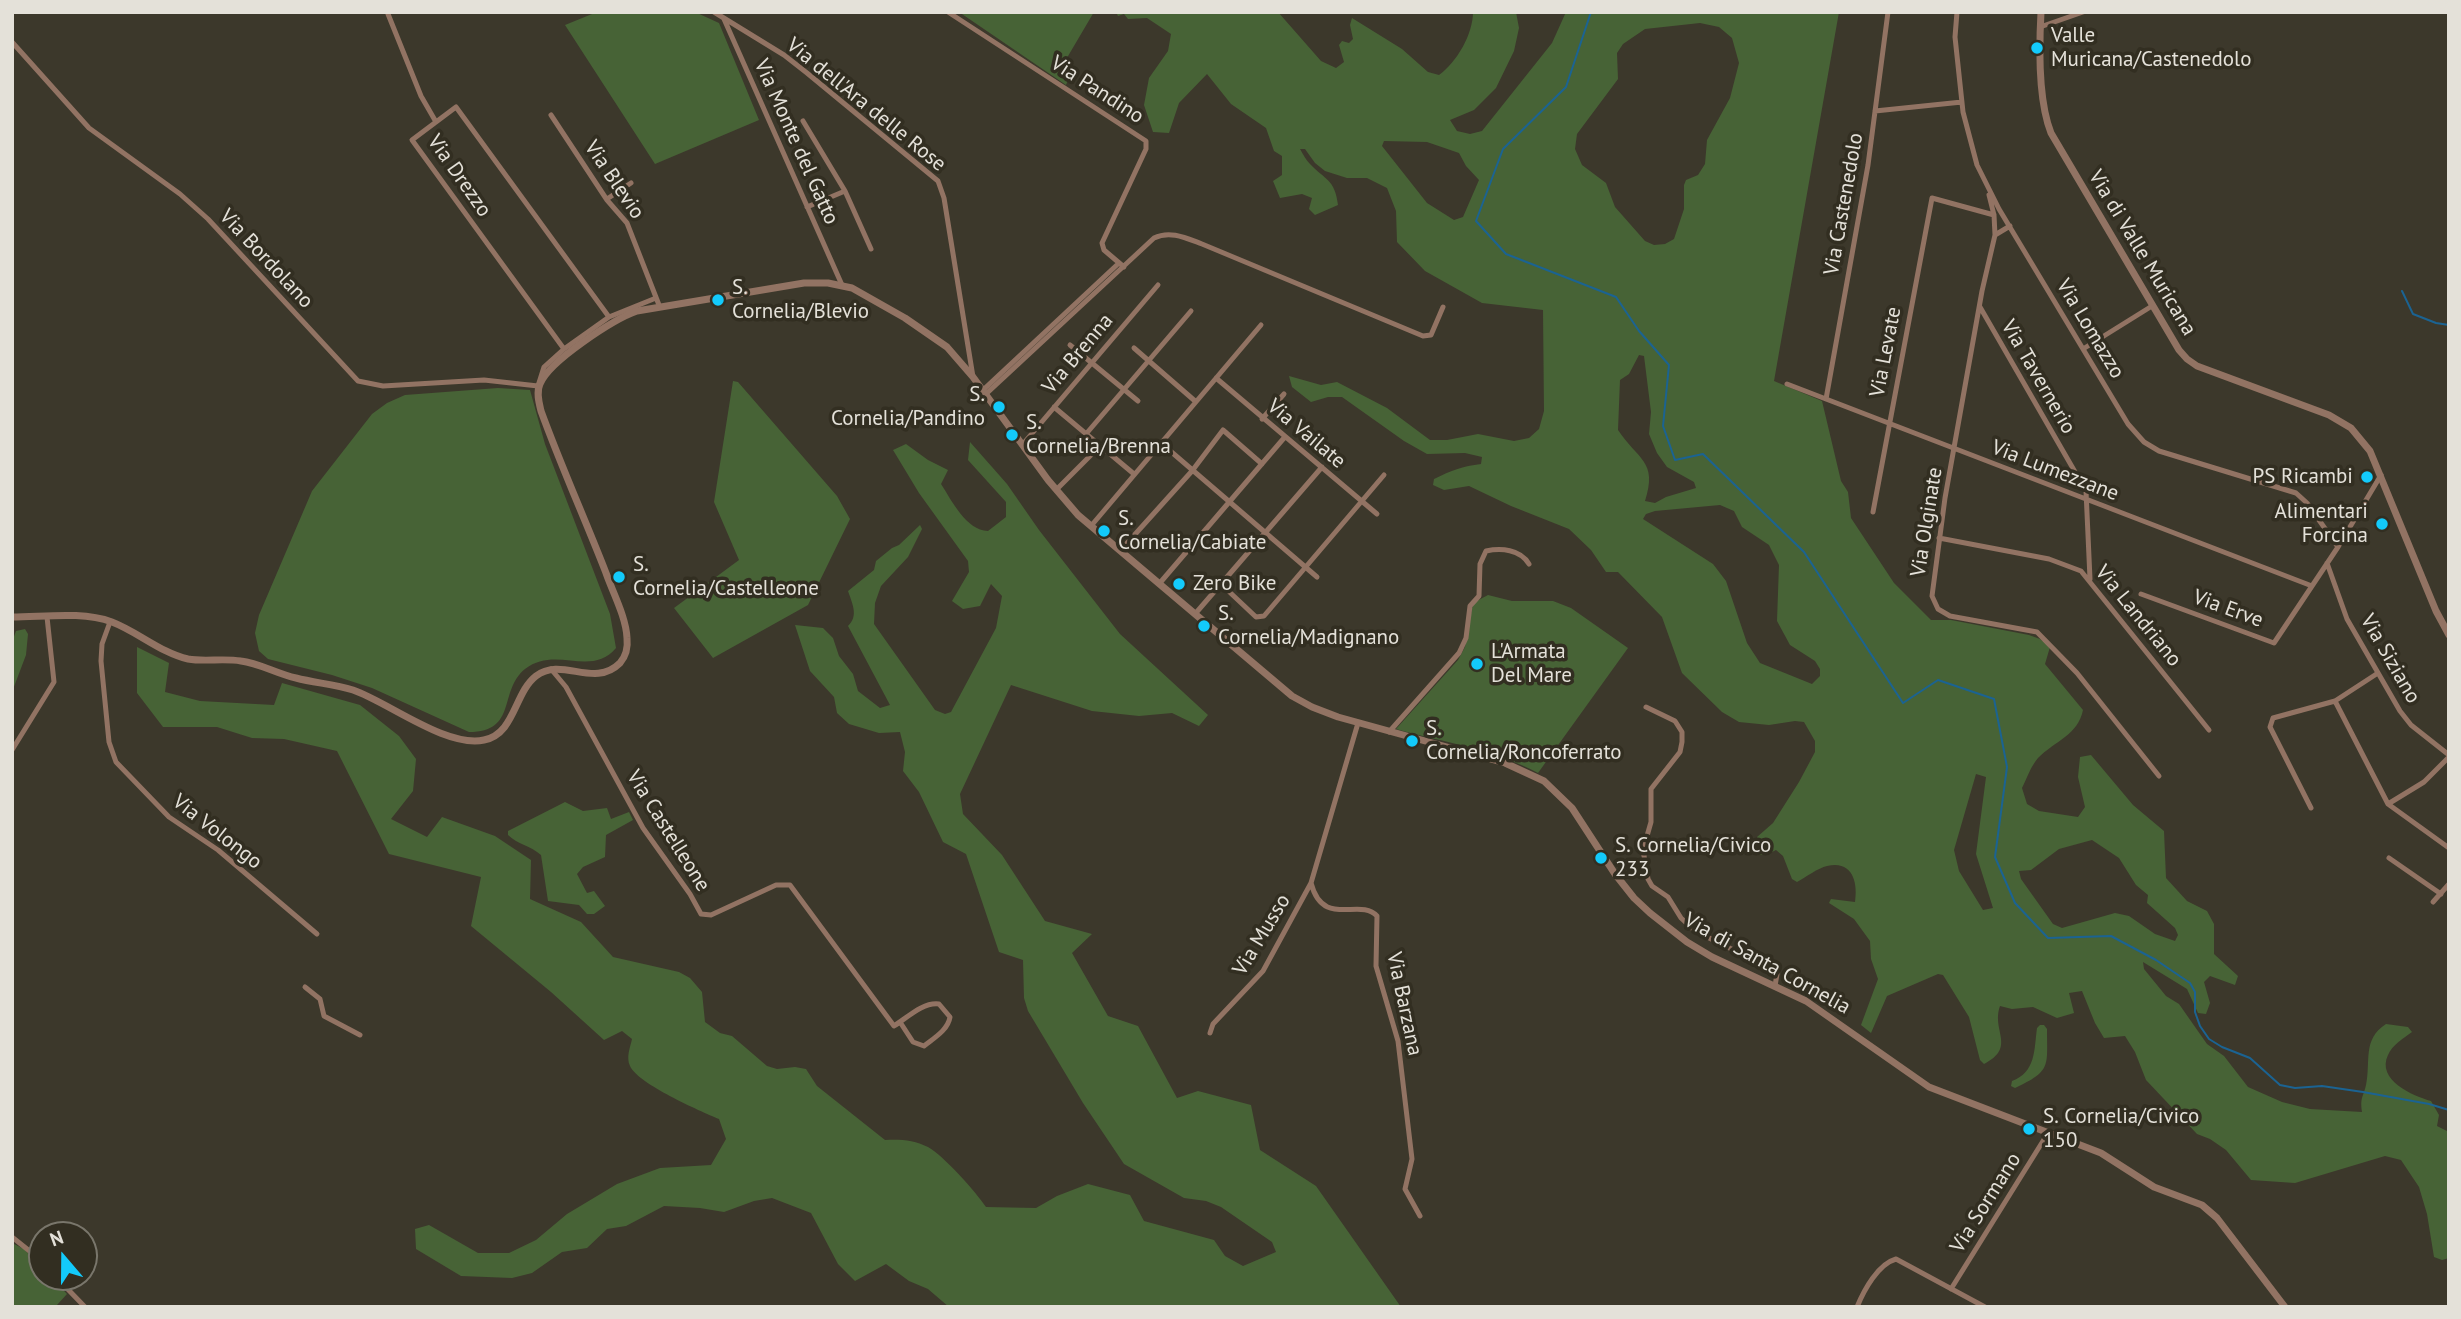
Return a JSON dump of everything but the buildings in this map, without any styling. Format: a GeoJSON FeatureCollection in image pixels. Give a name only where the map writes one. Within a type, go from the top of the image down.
{"type":"FeatureCollection","features":[{"type":"Feature","properties":{"kind":"street","name":"Via dell'Ara delle Rose"},"geometry":{"type":"LineString","coordinates":[[714,12],[800,67],[938,181],[944,198],[973,377]]}},
{"type":"Feature","properties":{"kind":"street","name":"Via Pandino"},"geometry":{"type":"LineString","coordinates":[[948,12],[1146,141],[1147,147],[1102,243],[1103,248],[1122,265]]}},
{"type":"Feature","properties":{"kind":"street","name":"Via Castenedolo"},"geometry":{"type":"LineString","coordinates":[[1826,400],[1875,111],[1888,12]]}},
{"type":"Feature","properties":{"kind":"street","name":"Via Lomazzo"},"geometry":{"type":"LineString","coordinates":[[1957,12],[1955,37],[1962,102],[1972,151],[1986,186],[2128,424],[2144,442],[2168,455],[2296,493],[2307,503],[2338,547]]}},
{"type":"Feature","properties":{"kind":"street","name":"Via di Valle Muricana"},"geometry":{"type":"LineString","coordinates":[[2041,12],[2042,82],[2050,133],[2179,350],[2190,362],[2335,418],[2351,428],[2365,443],[2381,475],[2436,611],[2449,635]]}},
{"type":"Feature","properties":{"kind":"street"},"geometry":{"type":"LineString","coordinates":[[2040,27],[2083,12]]}},
{"type":"Feature","properties":{"kind":"street"},"geometry":{"type":"LineString","coordinates":[[388,14],[421,96],[436,122]]}},
{"type":"Feature","properties":{"kind":"street","name":"Via Monte del Gatto"},"geometry":{"type":"LineString","coordinates":[[722,15],[842,285]]}},
{"type":"Feature","properties":{"kind":"street","name":"Via Bordolano"},"geometry":{"type":"LineString","coordinates":[[12,42],[89,128],[180,194],[208,219],[358,381],[383,386],[492,380],[538,386]]}},
{"type":"Feature","properties":{"kind":"street"},"geometry":{"type":"LineString","coordinates":[[1875,111],[1962,102]]}},
{"type":"Feature","properties":{"kind":"street","name":"Via Drezzo"},"geometry":{"type":"LineString","coordinates":[[564,349],[412,140],[456,107],[609,317]]}},
{"type":"Feature","properties":{"kind":"street","name":"Via Blevio"},"geometry":{"type":"LineString","coordinates":[[551,116],[630,229],[657,302]]}},
{"type":"Feature","properties":{"kind":"street"},"geometry":{"type":"LineString","coordinates":[[803,121],[845,191],[871,249]]}},
{"type":"Feature","properties":{"kind":"street"},"geometry":{"type":"LineString","coordinates":[[607,199],[631,183]]}},
{"type":"Feature","properties":{"kind":"street","name":"Via Olginate"},"geometry":{"type":"LineString","coordinates":[[1986,186],[1994,215],[1995,235],[1954,449],[1932,585],[1933,596],[1938,609],[1950,616],[2037,632],[2077,673],[2159,776]]}},
{"type":"Feature","properties":{"kind":"street"},"geometry":{"type":"LineString","coordinates":[[807,207],[845,191]]}},
{"type":"Feature","properties":{"kind":"street","name":"Via Levate"},"geometry":{"type":"LineString","coordinates":[[1873,512],[1933,198],[1994,215]]}},
{"type":"Feature","properties":{"kind":"street"},"geometry":{"type":"LineString","coordinates":[[1995,235],[2010,226]]}},
{"type":"Feature","properties":{"kind":"street"},"geometry":{"type":"LineString","coordinates":[[985,392],[1122,265],[1154,238],[1170,234],[1202,244],[1419,335],[1431,335],[1443,307]]}},
{"type":"Feature","properties":{"kind":"street","name":"Via di Santa Cornelia"},"geometry":{"type":"LineString","coordinates":[[538,386],[544,367],[609,317],[657,302],[794,284],[842,285],[862,292],[947,348],[985,392],[1056,490],[1091,526],[1298,699],[1358,723],[1505,763],[1544,781],[1572,808],[1615,874],[1650,914],[1686,942],[1831,1017],[1929,1087],[2101,1153],[2154,1187],[2202,1205],[2217,1218],[2285,1307]]}},
{"type":"Feature","properties":{"kind":"street","name":"Via Brenna"},"geometry":{"type":"LineString","coordinates":[[1023,444],[1158,285]]}},
{"type":"Feature","properties":{"kind":"street","name":"Via di Santa Cornelia"},"geometry":{"type":"LineString","coordinates":[[538,386],[558,362],[611,323],[657,302]]}},
{"type":"Feature","properties":{"kind":"street"},"geometry":{"type":"LineString","coordinates":[[2083,349],[2152,306]]}},
{"type":"Feature","properties":{"kind":"street","name":"Via Tavernerio"},"geometry":{"type":"LineString","coordinates":[[1980,307],[2084,488],[2087,499]]}},
{"type":"Feature","properties":{"kind":"street"},"geometry":{"type":"LineString","coordinates":[[1086,434],[1191,311]]}},
{"type":"Feature","properties":{"kind":"street"},"geometry":{"type":"LineString","coordinates":[[1091,526],[1261,325]]}},
{"type":"Feature","properties":{"kind":"street"},"geometry":{"type":"LineString","coordinates":[[1070,345],[1138,401]]}},
{"type":"Feature","properties":{"kind":"street"},"geometry":{"type":"LineString","coordinates":[[1134,348],[1195,401]]}},
{"type":"Feature","properties":{"kind":"street","name":"Via Vailate"},"geometry":{"type":"LineString","coordinates":[[1216,378],[1377,514]]}},
{"type":"Feature","properties":{"kind":"street","name":"Via Lumezzane"},"geometry":{"type":"LineString","coordinates":[[1787,384],[2312,586]]}},
{"type":"Feature","properties":{"kind":"street"},"geometry":{"type":"LineString","coordinates":[[12,617],[93,617],[110,622],[182,657],[242,661],[297,678],[346,688],[363,694],[420,725],[472,741],[487,740],[497,735],[507,723],[531,681],[540,674],[551,669],[590,675],[602,673],[622,661],[627,650],[627,639],[599,555],[541,411],[538,386]]}},
{"type":"Feature","properties":{"kind":"street"},"geometry":{"type":"LineString","coordinates":[[1262,419],[1284,394]]}},
{"type":"Feature","properties":{"kind":"street"},"geometry":{"type":"LineString","coordinates":[[1054,407],[1134,474]]}},
{"type":"Feature","properties":{"kind":"street"},"geometry":{"type":"LineString","coordinates":[[1120,551],[1192,471],[1223,430],[1262,464]]}},
{"type":"Feature","properties":{"kind":"street"},"geometry":{"type":"LineString","coordinates":[[1159,584],[1284,438]]}},
{"type":"Feature","properties":{"kind":"street"},"geometry":{"type":"LineString","coordinates":[[1161,443],[1317,577]]}},
{"type":"Feature","properties":{"kind":"street"},"geometry":{"type":"LineString","coordinates":[[1056,490],[1100,446]]}},
{"type":"Feature","properties":{"kind":"street"},"geometry":{"type":"LineString","coordinates":[[1195,614],[1321,467]]}},
{"type":"Feature","properties":{"kind":"street"},"geometry":{"type":"LineString","coordinates":[[1221,584],[1259,618],[1264,615],[1384,475]]}},
{"type":"Feature","properties":{"kind":"street","name":"Via Erve"},"geometry":{"type":"LineString","coordinates":[[2141,594],[2274,643],[2338,547],[2381,475]]}},
{"type":"Feature","properties":{"kind":"street"},"geometry":{"type":"LineString","coordinates":[[2087,499],[2090,579]]}},
{"type":"Feature","properties":{"kind":"street","name":"Via Landriano"},"geometry":{"type":"LineString","coordinates":[[1939,538],[2049,559],[2081,571],[2209,730]]}},
{"type":"Feature","properties":{"kind":"street"},"geometry":{"type":"LineString","coordinates":[[1389,732],[1459,653],[1466,638],[1470,606],[1479,596],[1480,565],[1486,551],[1511,551],[1525,558],[1529,564]]}},
{"type":"Feature","properties":{"kind":"street","name":"Via Siziano"},"geometry":{"type":"LineString","coordinates":[[2327,563],[2347,619],[2378,673],[2411,725],[2449,756]]}},
{"type":"Feature","properties":{"kind":"street"},"geometry":{"type":"LineString","coordinates":[[12,750],[54,682],[47,617]]}},
{"type":"Feature","properties":{"kind":"street","name":"Via Volongo"},"geometry":{"type":"LineString","coordinates":[[110,622],[102,644],[101,660],[109,742],[116,762],[169,817],[218,850],[317,934]]}},
{"type":"Feature","properties":{"kind":"street","name":"Via Castelleone"},"geometry":{"type":"LineString","coordinates":[[551,669],[570,694],[643,828],[701,914],[711,915],[776,885],[790,885],[894,1026],[900,1022],[925,1006],[933,1003],[939,1004],[950,1017],[943,1030],[924,1046],[913,1042],[900,1022]]}},
{"type":"Feature","properties":{"kind":"street"},"geometry":{"type":"LineString","coordinates":[[2311,808],[2270,727],[2270,722],[2273,718],[2335,701],[2378,673]]}},
{"type":"Feature","properties":{"kind":"street"},"geometry":{"type":"LineString","coordinates":[[2335,701],[2388,804],[2449,848]]}},
{"type":"Feature","properties":{"kind":"street"},"geometry":{"type":"LineString","coordinates":[[1646,707],[1675,721],[1682,732],[1680,752],[1651,789],[1651,822],[1643,850],[1648,879],[1652,886],[1668,897],[1681,918],[1695,931],[1776,971],[1775,986]]}},
{"type":"Feature","properties":{"kind":"street"},"geometry":{"type":"LineString","coordinates":[[1311,883],[1358,723]]}},
{"type":"Feature","properties":{"kind":"street"},"geometry":{"type":"LineString","coordinates":[[2388,804],[2424,782],[2449,756]]}},
{"type":"Feature","properties":{"kind":"street"},"geometry":{"type":"LineString","coordinates":[[2389,858],[2441,894]]}},
{"type":"Feature","properties":{"kind":"street","name":"Via Musso"},"geometry":{"type":"LineString","coordinates":[[1210,1033],[1214,1023],[1263,971],[1311,883]]}},
{"type":"Feature","properties":{"kind":"street","name":"Via Barzana"},"geometry":{"type":"LineString","coordinates":[[1311,883],[1317,898],[1325,906],[1370,911],[1377,916],[1375,957],[1398,1041],[1413,1163],[1405,1189],[1420,1216]]}},
{"type":"Feature","properties":{"kind":"street"},"geometry":{"type":"LineString","coordinates":[[2433,902],[2449,884]]}},
{"type":"Feature","properties":{"kind":"street"},"geometry":{"type":"LineString","coordinates":[[305,986],[320,999],[324,1016],[360,1035]]}},
{"type":"Feature","properties":{"kind":"street","name":"Via Sormano"},"geometry":{"type":"LineString","coordinates":[[1951,1289],[2048,1133]]}},
{"type":"Feature","properties":{"kind":"street"},"geometry":{"type":"LineString","coordinates":[[12,1237],[28,1250]]}},
{"type":"Feature","properties":{"kind":"street"},"geometry":{"type":"LineString","coordinates":[[1857,1307],[1880,1270],[1894,1259],[1900,1259],[1986,1307]]}},
{"type":"Feature","properties":{"kind":"street"},"geometry":{"type":"LineString","coordinates":[[70,1291],[85,1307]]}},
{"type":"Feature","properties":{"kind":"green space"},"geometry":{"type":"Polygon","coordinates":[[[597,12],[695,12],[719,23],[759,120],[655,164],[565,25],[597,12]]]}},
{"type":"Feature","properties":{"kind":"green space"},"geometry":{"type":"Polygon","coordinates":[[[959,12],[1094,12],[1061,68],[1068,80],[1066,85],[959,12]]]}},
{"type":"Feature","properties":{"kind":"green space"},"geometry":{"type":"Polygon","coordinates":[[[1116,12],[1278,12],[1321,61],[1336,68],[1344,62],[1339,45],[1342,41],[1349,43],[1353,39],[1350,25],[1352,18],[1402,49],[1428,72],[1439,75],[1463,47],[1473,12],[1516,12],[1519,28],[1514,51],[1496,88],[1474,110],[1450,120],[1457,131],[1470,134],[1482,131],[1552,43],[1566,12],[1839,12],[1774,381],[1822,401],[1841,481],[1848,492],[1851,518],[1894,583],[1931,620],[1951,620],[2029,635],[2050,647],[2045,664],[2083,710],[2071,732],[2033,765],[2022,788],[2027,804],[2039,811],[2078,817],[2085,807],[2078,777],[2080,757],[2091,755],[2133,805],[2164,831],[2166,878],[2187,901],[2207,911],[2214,924],[2214,954],[2238,976],[2235,985],[2210,976],[2204,982],[2210,1003],[2206,1014],[2198,1013],[2187,989],[2143,962],[2144,969],[2166,996],[2179,1004],[2207,1044],[2224,1056],[2248,1087],[2282,1102],[2310,1109],[2362,1112],[2373,1037],[2386,1024],[2408,1027],[2412,1032],[2392,1048],[2386,1064],[2387,1072],[2398,1086],[2431,1101],[2439,1115],[2437,1126],[2449,1132],[2449,1258],[2442,1260],[2434,1257],[2427,1214],[2419,1187],[2401,1160],[2385,1156],[2295,1183],[2251,1180],[2226,1150],[2197,1134],[2146,1080],[2135,1052],[2125,1036],[2104,1038],[2082,991],[2069,993],[2074,1013],[2057,1018],[2033,1007],[2012,1009],[2000,1006],[1998,1023],[2001,1045],[1994,1058],[1984,1064],[1980,1060],[1969,1017],[1943,975],[1938,974],[1887,996],[1871,1033],[1861,1025],[1878,979],[1871,959],[1870,941],[1854,919],[1829,903],[1831,899],[1855,902],[1856,888],[1852,875],[1843,866],[1827,866],[1797,882],[1792,879],[1783,856],[1776,850],[1759,855],[1757,837],[1773,823],[1815,752],[1815,741],[1804,722],[1769,725],[1739,722],[1722,712],[1682,673],[1662,617],[1618,572],[1606,572],[1591,550],[1569,529],[1469,486],[1444,490],[1433,485],[1434,479],[1481,464],[1482,457],[1465,453],[1427,454],[1342,397],[1328,397],[1311,402],[1292,387],[1289,376],[1321,385],[1337,382],[1387,408],[1430,440],[1447,440],[1478,434],[1514,441],[1529,438],[1539,429],[1544,411],[1543,310],[1482,303],[1425,271],[1397,242],[1396,211],[1387,188],[1367,178],[1347,178],[1325,171],[1305,149],[1300,149],[1332,185],[1338,205],[1315,215],[1309,209],[1312,198],[1302,194],[1280,198],[1273,181],[1282,175],[1282,156],[1274,151],[1266,128],[1231,104],[1207,74],[1179,103],[1169,133],[1153,132],[1144,105],[1149,78],[1168,51],[1171,34],[1147,18],[1128,19],[1124,14],[1118,16],[1116,12]],[[1700,23],[1645,29],[1623,44],[1617,53],[1618,79],[1577,134],[1575,149],[1582,165],[1606,183],[1615,207],[1645,241],[1654,245],[1665,244],[1674,239],[1684,209],[1684,185],[1686,180],[1698,175],[1705,164],[1707,140],[1730,98],[1739,63],[1732,38],[1719,27],[1700,23]],[[1384,141],[1382,146],[1427,203],[1454,220],[1463,217],[1479,180],[1466,166],[1459,153],[1427,142],[1384,141]],[[1639,355],[1629,374],[1620,380],[1618,430],[1647,469],[1649,477],[1645,501],[1655,503],[1696,488],[1694,482],[1667,467],[1649,434],[1651,412],[1644,356],[1639,355]],[[1720,505],[1646,514],[1643,519],[1713,564],[1726,581],[1747,643],[1760,663],[1812,684],[1820,676],[1820,669],[1815,661],[1790,645],[1777,621],[1779,565],[1769,545],[1742,527],[1734,511],[1720,505]],[[1976,774],[1954,850],[1959,871],[1983,910],[1993,908],[1976,854],[1986,777],[1976,774]],[[2092,840],[2059,849],[2031,870],[2019,871],[2021,879],[2053,924],[2062,928],[2115,913],[2129,916],[2155,934],[2175,941],[2178,935],[2175,928],[2147,903],[2148,895],[2136,885],[2119,858],[2092,840]]]}},
{"type":"Feature","properties":{"kind":"green space"},"geometry":{"type":"Polygon","coordinates":[[[733,381],[738,382],[837,496],[850,519],[808,605],[713,658],[674,608],[739,560],[714,502],[733,381]]]}},
{"type":"Feature","properties":{"kind":"green space"},"geometry":{"type":"Polygon","coordinates":[[[498,388],[530,390],[545,444],[610,614],[616,648],[596,661],[537,662],[517,678],[501,718],[495,725],[469,732],[372,688],[268,659],[259,651],[255,633],[259,615],[312,491],[372,414],[405,395],[498,388]]]}},
{"type":"Feature","properties":{"kind":"green space"},"geometry":{"type":"Polygon","coordinates":[[[970,442],[1007,484],[1039,530],[1120,634],[1208,715],[1199,726],[1172,713],[1139,716],[1092,711],[1011,685],[960,794],[963,814],[1002,855],[1045,921],[1092,934],[1072,953],[1108,1016],[1138,1026],[1177,1098],[1198,1091],[1251,1105],[1260,1150],[1316,1186],[1401,1307],[949,1307],[928,1289],[909,1281],[886,1264],[855,1281],[838,1264],[811,1213],[772,1198],[754,1201],[724,1212],[664,1206],[626,1226],[607,1229],[587,1248],[562,1252],[532,1273],[512,1278],[461,1276],[416,1249],[415,1229],[429,1225],[478,1253],[509,1253],[536,1240],[567,1214],[617,1184],[660,1168],[711,1165],[726,1139],[719,1119],[645,1081],[635,1073],[629,1063],[632,1039],[622,1031],[604,1040],[471,926],[481,877],[389,854],[337,751],[284,739],[252,738],[217,727],[163,727],[137,693],[137,647],[169,663],[165,692],[200,701],[274,705],[282,683],[360,705],[399,736],[416,759],[413,791],[391,819],[427,837],[442,817],[495,836],[531,860],[530,899],[581,922],[613,957],[679,972],[690,978],[702,992],[705,1022],[720,1033],[732,1036],[767,1066],[777,1069],[806,1069],[817,1086],[885,1140],[907,1140],[928,1147],[959,1175],[986,1207],[1036,1208],[1088,1184],[1130,1195],[1144,1221],[1214,1240],[1225,1256],[1243,1266],[1276,1252],[1272,1242],[1221,1207],[1206,1201],[1184,1198],[1124,1164],[1083,1103],[1028,1011],[1024,998],[1023,960],[999,952],[966,854],[943,842],[919,792],[903,771],[905,752],[900,732],[879,733],[849,724],[837,713],[834,697],[810,671],[795,625],[823,628],[833,638],[839,656],[853,674],[858,691],[880,708],[890,705],[848,626],[854,614],[848,591],[874,570],[876,561],[899,545],[920,525],[922,529],[908,557],[881,586],[875,603],[874,624],[935,710],[945,714],[951,712],[996,628],[1002,596],[991,584],[980,606],[963,609],[952,601],[969,572],[968,561],[919,493],[893,450],[906,444],[948,470],[941,484],[955,506],[973,526],[988,531],[1006,517],[1006,502],[968,460],[970,442]]]}},
{"type":"Feature","properties":{"kind":"green space"},"geometry":{"type":"Polygon","coordinates":[[[1488,595],[1512,601],[1553,601],[1571,608],[1628,648],[1538,773],[1487,752],[1396,729],[1458,660],[1465,647],[1472,608],[1475,602],[1488,595]]]}},
{"type":"Feature","properties":{"kind":"green space"},"geometry":{"type":"Polygon","coordinates":[[[25,629],[28,634],[26,655],[12,692],[12,642],[16,631],[25,629]]]}},
{"type":"Feature","properties":{"kind":"green space"},"geometry":{"type":"Polygon","coordinates":[[[565,802],[583,811],[607,808],[611,819],[629,812],[633,820],[606,835],[605,857],[583,867],[577,874],[587,893],[594,891],[605,906],[594,914],[587,914],[579,905],[548,901],[541,855],[508,835],[508,831],[565,802]]]}},
{"type":"Feature","properties":{"kind":"green space"},"geometry":{"type":"Polygon","coordinates":[[[2040,1025],[2047,1029],[2045,1066],[2036,1077],[2015,1088],[2011,1086],[2012,1081],[2030,1066],[2037,1028],[2040,1025]]]}},
{"type":"Feature","properties":{"kind":"green space"},"geometry":{"type":"Polygon","coordinates":[[[12,1243],[28,1253],[28,1291],[64,1291],[67,1294],[57,1305],[12,1307],[12,1243]]]}},
{"type":"Feature","properties":{"kind":"waterway"},"geometry":{"type":"LineString","coordinates":[[1591,12],[1566,87],[1503,149],[1476,221],[1506,254],[1616,297],[1639,331],[1669,365],[1663,426],[1675,460],[1703,454],[1804,552],[1903,703],[1938,680],[1994,699],[2007,767],[1995,857],[2015,903],[2048,938],[2111,936],[2156,960],[2190,983],[2195,992],[2195,1012],[2209,1039],[2250,1058],[2280,1085],[2295,1088],[2322,1086],[2363,1092],[2449,1110]]}},
{"type":"Feature","properties":{"kind":"waterway"},"geometry":{"type":"LineString","coordinates":[[2402,291],[2413,314],[2449,325]]}},
{"type":"Feature","properties":{"kind":"place","name":"Valle Muricana/Castenedolo"},"geometry":{"type":"Point","coordinates":[2037,48]}},
{"type":"Feature","properties":{"kind":"place","name":"S. Cornelia/Blevio"},"geometry":{"type":"Point","coordinates":[718,300]}},
{"type":"Feature","properties":{"kind":"place","name":"S. Cornelia/Pandino"},"geometry":{"type":"Point","coordinates":[999,407]}},
{"type":"Feature","properties":{"kind":"place","name":"S. Cornelia/Brenna"},"geometry":{"type":"Point","coordinates":[1012,435]}},
{"type":"Feature","properties":{"kind":"place","name":"PS Ricambi"},"geometry":{"type":"Point","coordinates":[2367,477]}},
{"type":"Feature","properties":{"kind":"place","name":"Alimentari Forcina"},"geometry":{"type":"Point","coordinates":[2382,524]}},
{"type":"Feature","properties":{"kind":"place","name":"S. Cornelia/Cabiate"},"geometry":{"type":"Point","coordinates":[1104,531]}},
{"type":"Feature","properties":{"kind":"place","name":"S. Cornelia/Castelleone"},"geometry":{"type":"Point","coordinates":[619,577]}},
{"type":"Feature","properties":{"kind":"place","name":"Zero Bike"},"geometry":{"type":"Point","coordinates":[1179,584]}},
{"type":"Feature","properties":{"kind":"place","name":"S. Cornelia/Madignano"},"geometry":{"type":"Point","coordinates":[1204,626]}},
{"type":"Feature","properties":{"kind":"place","name":"L'Armata Del Mare"},"geometry":{"type":"Point","coordinates":[1477,664]}},
{"type":"Feature","properties":{"kind":"place","name":"S. Cornelia/Roncoferrato"},"geometry":{"type":"Point","coordinates":[1412,741]}},
{"type":"Feature","properties":{"kind":"place","name":"S. Cornelia/Civico 233"},"geometry":{"type":"Point","coordinates":[1601,858]}},
{"type":"Feature","properties":{"kind":"place","name":"S. Cornelia/Civico 150"},"geometry":{"type":"Point","coordinates":[2029,1129]}}]}
